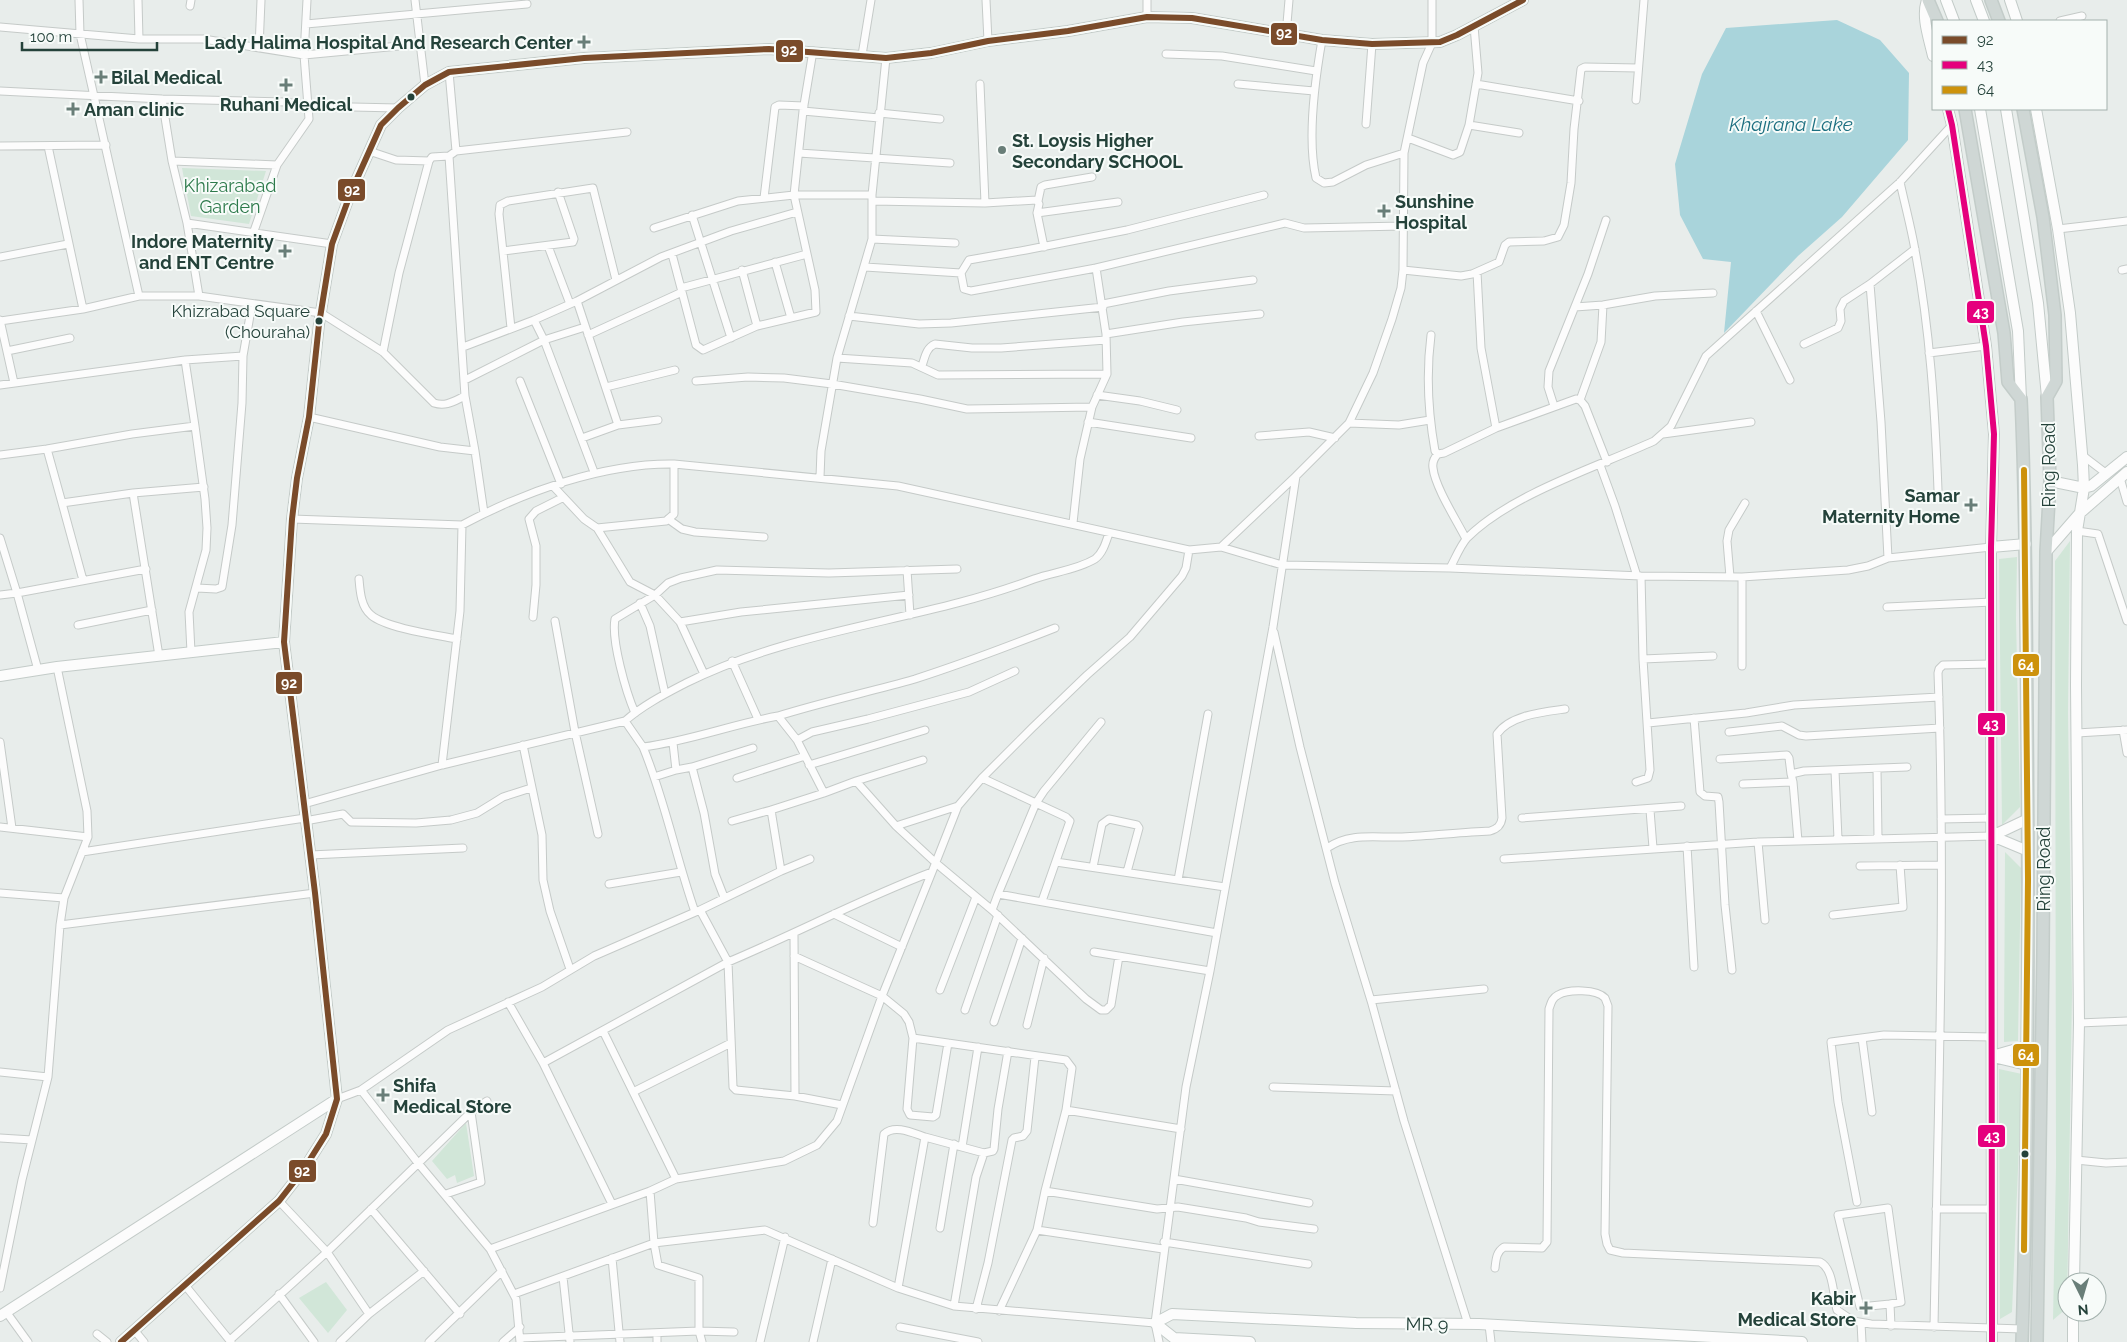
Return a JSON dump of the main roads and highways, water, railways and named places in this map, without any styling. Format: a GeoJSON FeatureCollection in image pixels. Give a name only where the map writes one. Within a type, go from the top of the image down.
{"type":"FeatureCollection","features":[{"type":"Feature","properties":{"kind":"main road"},"geometry":{"type":"LineString","coordinates":[[1928,0],[1937,20]]}},
{"type":"Feature","properties":{"kind":"main road"},"geometry":{"type":"LineString","coordinates":[[1991,0],[1999,20]]}},
{"type":"Feature","properties":{"kind":"main road","name":"Ring Road"},"geometry":{"type":"LineString","coordinates":[[1965,110],[2004,333],[2008,382],[2022,399],[2026,544],[2028,819],[2027,1065],[2022,1342]]}},
{"type":"Feature","properties":{"kind":"main road","name":"Ring Road"},"geometry":{"type":"LineString","coordinates":[[2023,110],[2043,217],[2056,315],[2056,381],[2048,397],[2050,481],[2046,552],[2043,952],[2037,1342]]}},
{"type":"Feature","properties":{"kind":"water","name":"Khajrana Lake"},"geometry":{"type":"Polygon","coordinates":[[[1837,20],[1880,40],[1909,73],[1908,140],[1842,217],[1798,256],[1724,333],[1731,262],[1703,259],[1680,215],[1675,164],[1702,74],[1726,28],[1837,20]]]}},
{"type":"Feature","properties":{"kind":"place","name":"Lady Halima Hospital And Research Center"},"geometry":{"type":"Point","coordinates":[584,42]}},
{"type":"Feature","properties":{"kind":"place","name":"Bilal Medical"},"geometry":{"type":"Point","coordinates":[101,77]}},
{"type":"Feature","properties":{"kind":"place","name":"Ruhani Medical"},"geometry":{"type":"Point","coordinates":[286,85]}},
{"type":"Feature","properties":{"kind":"place","name":"Aman clinic"},"geometry":{"type":"Point","coordinates":[73,109]}},
{"type":"Feature","properties":{"kind":"place","name":"St. Loysis Higher Secondary SCHOOL"},"geometry":{"type":"Point","coordinates":[1002,150]}},
{"type":"Feature","properties":{"kind":"place","name":"Sunshine Hospital"},"geometry":{"type":"Point","coordinates":[1384,211]}},
{"type":"Feature","properties":{"kind":"place","name":"Indore Maternity and ENT Centre"},"geometry":{"type":"Point","coordinates":[285,251]}},
{"type":"Feature","properties":{"kind":"place","name":"Khizrabad Square (Chouraha)"},"geometry":{"type":"Point","coordinates":[319,321]}},
{"type":"Feature","properties":{"kind":"place","name":"Samar Maternity Home"},"geometry":{"type":"Point","coordinates":[1971,505]}},
{"type":"Feature","properties":{"kind":"place","name":"Shifa Medical Store"},"geometry":{"type":"Point","coordinates":[383,1095]}},
{"type":"Feature","properties":{"kind":"place","name":"Kabir Medical Store"},"geometry":{"type":"Point","coordinates":[1866,1308]}},
{"type":"Feature","properties":{"kind":"park label","name":"Khizarabad Garden"},"geometry":{"type":"Point","coordinates":[230,195]}}]}
